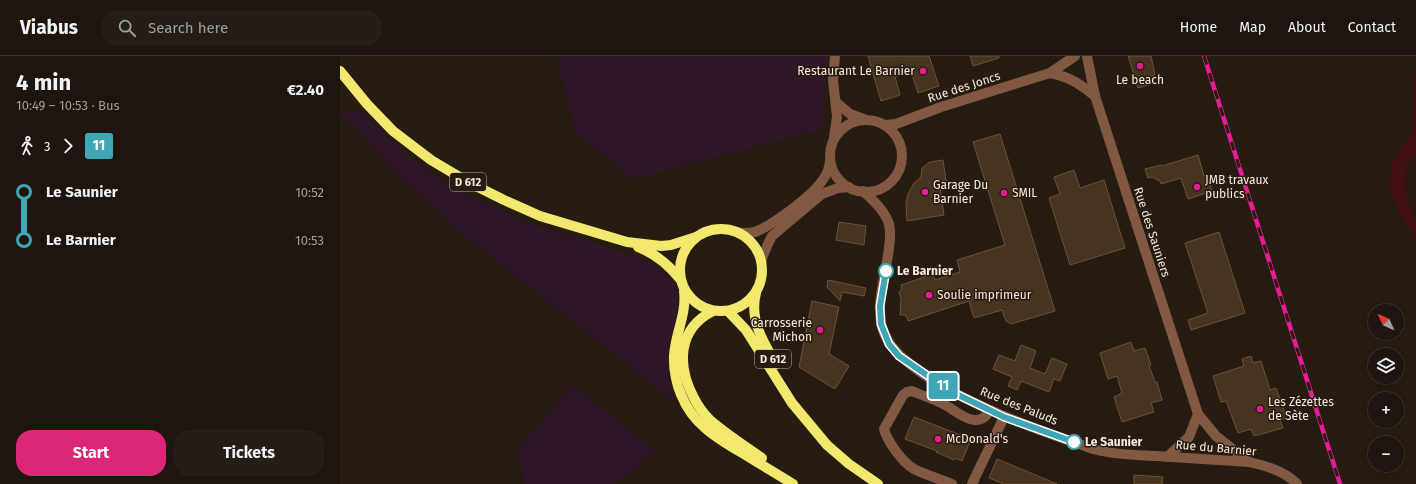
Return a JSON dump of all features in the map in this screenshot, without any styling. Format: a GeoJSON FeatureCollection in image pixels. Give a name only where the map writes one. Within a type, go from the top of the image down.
{"type":"FeatureCollection","features":[{"type":"Feature","properties":{"kind":"main road","name":"D 612"},"geometry":{"type":"LineString","coordinates":[[340,71],[367,104],[394,131],[431,160],[468,182],[533,213],[627,242],[647,250],[669,265],[682,284]]}},
{"type":"Feature","properties":{"kind":"main road"},"geometry":{"type":"LineString","coordinates":[[682,284],[692,301],[706,309],[714,311],[728,311],[742,306],[758,289],[762,275],[761,261],[753,244],[739,233],[727,229],[714,229],[696,237],[690,242],[682,255],[680,263],[682,284],[685,301],[674,355],[674,367],[681,395],[690,412],[703,426],[720,439],[793,484]]}},
{"type":"Feature","properties":{"kind":"main road","name":"D 612"},"geometry":{"type":"LineString","coordinates":[[627,242],[661,246],[696,237]]}},
{"type":"Feature","properties":{"kind":"main road","name":"D 612"},"geometry":{"type":"LineString","coordinates":[[758,289],[754,302],[755,322],[809,424]]}},
{"type":"Feature","properties":{"kind":"main road"},"geometry":{"type":"LineString","coordinates":[[714,311],[703,316],[686,337],[683,349],[683,365],[685,378],[691,392],[698,406],[710,420],[797,484]]}},
{"type":"Feature","properties":{"kind":"main road","name":"D 612"},"geometry":{"type":"LineString","coordinates":[[728,311],[746,330],[792,404],[827,445],[849,464],[878,484]]}},
{"type":"Feature","properties":{"kind":"street"},"geometry":{"type":"LineString","coordinates":[[739,233],[751,233],[770,225],[811,194],[822,182],[828,172],[837,117],[836,102],[833,93],[835,56]]}},
{"type":"Feature","properties":{"kind":"street","name":"Rue des Joncs"},"geometry":{"type":"LineString","coordinates":[[885,125],[896,124],[941,107],[1050,73],[1075,56]]}},
{"type":"Feature","properties":{"kind":"street","name":"Rue des Sauniers"},"geometry":{"type":"LineString","coordinates":[[1087,56],[1095,96],[1198,414],[1216,436],[1249,462]]}},
{"type":"Feature","properties":{"kind":"street"},"geometry":{"type":"LineString","coordinates":[[1050,73],[1065,76],[1079,83],[1095,96]]}},
{"type":"Feature","properties":{"kind":"street"},"geometry":{"type":"LineString","coordinates":[[761,261],[772,236],[822,194],[838,188],[849,187],[863,191],[872,191],[887,184],[893,178],[901,162],[898,142],[892,131],[885,125],[876,121],[866,120],[850,114],[836,102]]}},
{"type":"Feature","properties":{"kind":"street"},"geometry":{"type":"LineString","coordinates":[[834,140],[841,130],[850,123],[866,120]]}},
{"type":"Feature","properties":{"kind":"street"},"geometry":{"type":"LineString","coordinates":[[830,161],[836,176],[849,187]]}},
{"type":"Feature","properties":{"kind":"street","name":"Rue des Paluds"},"geometry":{"type":"LineString","coordinates":[[863,191],[874,201],[883,213],[889,225],[890,241],[880,306],[881,324],[889,344],[899,356],[950,391],[1004,417],[1101,451],[1126,454]]}},
{"type":"Feature","properties":{"kind":"street"},"geometry":{"type":"LineString","coordinates":[[952,484],[912,468],[894,450],[884,430],[903,395],[912,391],[947,406],[957,414],[972,420],[982,419],[990,410]]}},
{"type":"Feature","properties":{"kind":"street"},"geometry":{"type":"LineString","coordinates":[[1167,457],[1189,437],[1198,414]]}},
{"type":"Feature","properties":{"kind":"street"},"geometry":{"type":"LineString","coordinates":[[972,484],[1004,417]]}},
{"type":"Feature","properties":{"kind":"street","name":"Rue du Barnier"},"geometry":{"type":"LineString","coordinates":[[1126,454],[1249,462],[1281,472],[1293,479],[1297,484]]}},
{"type":"Feature","properties":{"kind":"shaded area"},"geometry":{"type":"Polygon","coordinates":[[[557,56],[828,56],[822,129],[633,179],[575,132],[557,56]]]}},
{"type":"Feature","properties":{"kind":"shaded area"},"geometry":{"type":"Polygon","coordinates":[[[1415,56],[1416,154],[1407,167],[1405,179],[1408,202],[1416,219],[1416,237],[1408,228],[1389,191],[1392,163],[1412,131],[1415,56]]]}},
{"type":"Feature","properties":{"kind":"shaded area"},"geometry":{"type":"Polygon","coordinates":[[[360,111],[412,160],[456,189],[525,222],[652,262],[672,280],[679,301],[665,365],[674,402],[459,231],[391,168],[341,112],[360,111]]]}},
{"type":"Feature","properties":{"kind":"shaded area"},"geometry":{"type":"Polygon","coordinates":[[[572,385],[656,451],[630,473],[613,484],[525,484],[518,450],[572,385]]]}},
{"type":"Feature","properties":{"kind":"building"},"geometry":{"type":"Polygon","coordinates":[[[868,56],[929,56],[939,86],[918,93],[911,71],[895,77],[900,95],[881,101],[868,56]]]}},
{"type":"Feature","properties":{"kind":"building"},"geometry":{"type":"Polygon","coordinates":[[[970,56],[999,56],[999,58],[973,66],[970,56]]]}},
{"type":"Feature","properties":{"kind":"building","name":"Le beach"},"geometry":{"type":"Polygon","coordinates":[[[1128,56],[1151,56],[1155,75],[1152,76],[1154,83],[1138,88],[1128,56]]]}},
{"type":"Feature","properties":{"kind":"building","name":"SMIL"},"geometry":{"type":"Polygon","coordinates":[[[1000,134],[1055,311],[1011,324],[1006,321],[1002,310],[974,318],[969,301],[908,321],[906,315],[900,315],[901,299],[899,292],[902,290],[901,285],[933,274],[935,280],[960,272],[957,260],[1005,245],[973,142],[1000,134]]]}},
{"type":"Feature","properties":{"kind":"building"},"geometry":{"type":"Polygon","coordinates":[[[1198,155],[1204,176],[1207,175],[1212,191],[1188,199],[1181,178],[1161,184],[1160,181],[1152,177],[1148,178],[1145,169],[1162,166],[1198,155]]]}},
{"type":"Feature","properties":{"kind":"building","name":"Garage Du Barnier"},"geometry":{"type":"Polygon","coordinates":[[[943,160],[947,186],[940,187],[944,215],[907,221],[906,204],[908,194],[914,183],[921,177],[922,168],[930,162],[943,160]]]}},
{"type":"Feature","properties":{"kind":"building"},"geometry":{"type":"Polygon","coordinates":[[[1074,170],[1080,188],[1104,180],[1125,248],[1070,265],[1049,198],[1060,194],[1054,177],[1074,170]]]}},
{"type":"Feature","properties":{"kind":"building"},"geometry":{"type":"Polygon","coordinates":[[[839,222],[866,226],[864,245],[836,240],[839,222]]]}},
{"type":"Feature","properties":{"kind":"building"},"geometry":{"type":"Polygon","coordinates":[[[1219,232],[1245,313],[1191,330],[1188,320],[1208,313],[1185,243],[1219,232]]]}},
{"type":"Feature","properties":{"kind":"building"},"geometry":{"type":"Polygon","coordinates":[[[828,280],[866,288],[864,296],[842,292],[840,301],[827,287],[828,280]]]}},
{"type":"Feature","properties":{"kind":"building","name":"Carrosserie Michon"},"geometry":{"type":"Polygon","coordinates":[[[812,301],[839,307],[829,354],[849,366],[835,389],[799,367],[812,301]]]}},
{"type":"Feature","properties":{"kind":"building"},"geometry":{"type":"Polygon","coordinates":[[[1131,342],[1134,351],[1145,348],[1151,365],[1149,366],[1155,382],[1157,382],[1162,400],[1151,403],[1154,412],[1122,422],[1114,397],[1122,393],[1117,376],[1108,379],[1100,353],[1131,342]]]}},
{"type":"Feature","properties":{"kind":"building"},"geometry":{"type":"Polygon","coordinates":[[[1021,345],[1036,351],[1030,368],[1045,374],[1052,358],[1067,364],[1060,381],[1054,379],[1049,392],[1021,381],[1017,390],[1008,386],[1012,377],[993,369],[999,355],[1015,361],[1021,345]]]}},
{"type":"Feature","properties":{"kind":"building"},"geometry":{"type":"Polygon","coordinates":[[[1251,356],[1253,363],[1261,361],[1270,390],[1276,388],[1287,418],[1280,420],[1283,428],[1254,436],[1251,429],[1238,433],[1226,401],[1221,402],[1213,376],[1244,366],[1242,359],[1251,356]]]}},
{"type":"Feature","properties":{"kind":"building","name":"McDonald's"},"geometry":{"type":"Polygon","coordinates":[[[914,417],[971,439],[962,461],[955,458],[954,460],[936,452],[937,451],[905,439],[914,417]]]}},
{"type":"Feature","properties":{"kind":"building"},"geometry":{"type":"Polygon","coordinates":[[[997,459],[1057,484],[1004,484],[989,478],[997,459]]]}},
{"type":"Feature","properties":{"kind":"building"},"geometry":{"type":"Polygon","coordinates":[[[1134,475],[1163,477],[1162,484],[1134,484],[1134,475]]]}},
{"type":"Feature","properties":{"kind":"railway"},"geometry":{"type":"LineString","coordinates":[[1204,56],[1340,484]]}},
{"type":"Feature","properties":{"kind":"bus line","name":"11"},"geometry":{"type":"LineString","coordinates":[[886,271],[880,306],[881,324],[889,344],[899,356],[950,391],[1004,417],[1074,442]]}},
{"type":"Feature","properties":{"kind":"place","name":"Le beach"},"geometry":{"type":"Point","coordinates":[1140,66]}},
{"type":"Feature","properties":{"kind":"place","name":"Restaurant Le Barnier"},"geometry":{"type":"Point","coordinates":[923,71]}},
{"type":"Feature","properties":{"kind":"place","name":"JMB travaux publics"},"geometry":{"type":"Point","coordinates":[1197,187]}},
{"type":"Feature","properties":{"kind":"place","name":"Garage Du Barnier"},"geometry":{"type":"Point","coordinates":[925,192]}},
{"type":"Feature","properties":{"kind":"place","name":"SMIL"},"geometry":{"type":"Point","coordinates":[1004,193]}},
{"type":"Feature","properties":{"kind":"place","name":"Le Barnier"},"geometry":{"type":"Point","coordinates":[886,271]}},
{"type":"Feature","properties":{"kind":"place","name":"Soulie imprimeur"},"geometry":{"type":"Point","coordinates":[929,295]}},
{"type":"Feature","properties":{"kind":"place","name":"Carrosserie Michon"},"geometry":{"type":"Point","coordinates":[820,330]}},
{"type":"Feature","properties":{"kind":"place","name":"Les Zézettes de Sète"},"geometry":{"type":"Point","coordinates":[1260,409]}},
{"type":"Feature","properties":{"kind":"place","name":"McDonald's"},"geometry":{"type":"Point","coordinates":[938,439]}},
{"type":"Feature","properties":{"kind":"place","name":"Le Saunier"},"geometry":{"type":"Point","coordinates":[1074,442]}}]}
